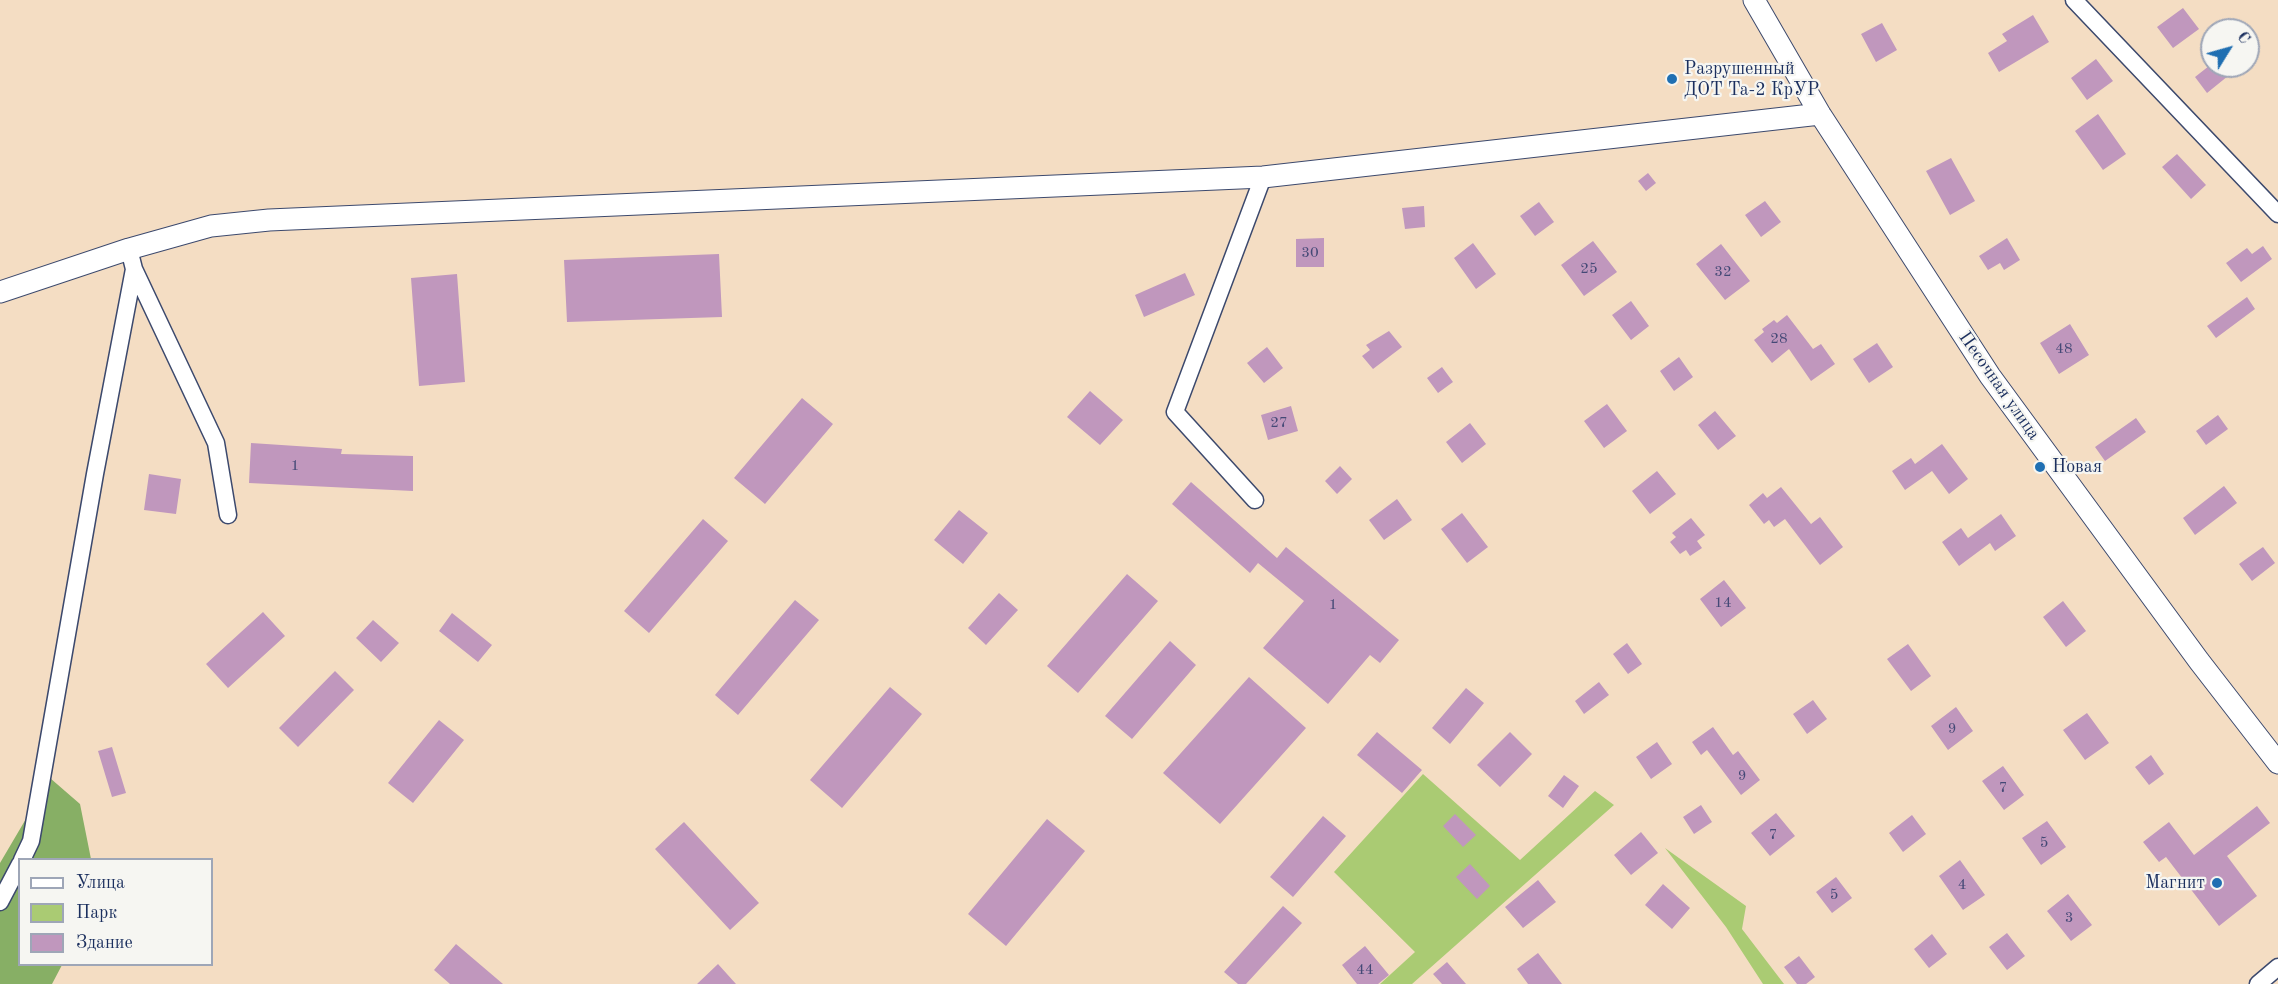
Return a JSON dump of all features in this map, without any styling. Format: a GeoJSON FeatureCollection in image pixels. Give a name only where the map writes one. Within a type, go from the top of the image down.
{"type":"FeatureCollection","features":[{"type":"Feature","properties":{"kind":"street","name":"Песочная улица"},"geometry":{"type":"LineString","coordinates":[[1754,0],[1820,114],[1990,375],[2199,661],[2278,763]]}},
{"type":"Feature","properties":{"kind":"street"},"geometry":{"type":"LineString","coordinates":[[2074,0],[2278,214]]}},
{"type":"Feature","properties":{"kind":"street"},"geometry":{"type":"LineString","coordinates":[[0,292],[131,259],[212,226],[269,220],[1263,177],[1820,114]]}},
{"type":"Feature","properties":{"kind":"street"},"geometry":{"type":"LineString","coordinates":[[1255,500],[1175,412],[1263,177]]}},
{"type":"Feature","properties":{"kind":"street"},"geometry":{"type":"LineString","coordinates":[[131,259],[216,443],[228,515]]}},
{"type":"Feature","properties":{"kind":"street"},"geometry":{"type":"LineString","coordinates":[[23,858],[31,841],[131,259]]}},
{"type":"Feature","properties":{"kind":"street"},"geometry":{"type":"LineString","coordinates":[[0,902],[18,868]]}},
{"type":"Feature","properties":{"kind":"street"},"geometry":{"type":"LineString","coordinates":[[2258,984],[2278,967]]}},
{"type":"Feature","properties":{"kind":"green space"},"geometry":{"type":"Polygon","coordinates":[[[1423,774],[1520,860],[1595,791],[1614,805],[1412,984],[1380,984],[1415,952],[1334,872],[1423,774]]]}},
{"type":"Feature","properties":{"kind":"green space"},"geometry":{"type":"Polygon","coordinates":[[[50,778],[80,804],[91,858],[18,858],[18,966],[61,966],[52,984],[0,984],[0,863],[50,778]]]}},
{"type":"Feature","properties":{"kind":"green space"},"geometry":{"type":"Polygon","coordinates":[[[1665,848],[1746,906],[1742,929],[1784,984],[1763,984],[1726,927],[1665,848]]]}},
{"type":"Feature","properties":{"kind":"building"},"geometry":{"type":"Polygon","coordinates":[[[2183,8],[2199,29],[2173,48],[2157,27],[2183,8]]]}},
{"type":"Feature","properties":{"kind":"building"},"geometry":{"type":"Polygon","coordinates":[[[2033,15],[2049,42],[1999,72],[1988,53],[2007,41],[2002,34],[2033,15]]]}},
{"type":"Feature","properties":{"kind":"building"},"geometry":{"type":"Polygon","coordinates":[[[1882,23],[1897,50],[1876,62],[1861,34],[1882,23]]]}},
{"type":"Feature","properties":{"kind":"building"},"geometry":{"type":"Polygon","coordinates":[[[2096,59],[2113,81],[2087,100],[2071,78],[2096,59]]]}},
{"type":"Feature","properties":{"kind":"building"},"geometry":{"type":"Polygon","coordinates":[[[2200,73],[2200,78],[2226,78],[2207,93],[2195,77],[2200,73]]]}},
{"type":"Feature","properties":{"kind":"building"},"geometry":{"type":"Polygon","coordinates":[[[2098,114],[2126,154],[2103,170],[2075,131],[2098,114]]]}},
{"type":"Feature","properties":{"kind":"building"},"geometry":{"type":"Polygon","coordinates":[[[2177,154],[2206,185],[2191,199],[2162,167],[2177,154]]]}},
{"type":"Feature","properties":{"kind":"building"},"geometry":{"type":"Polygon","coordinates":[[[1951,158],[1975,201],[1950,215],[1926,171],[1951,158]]]}},
{"type":"Feature","properties":{"kind":"building"},"geometry":{"type":"Polygon","coordinates":[[[1648,173],[1656,183],[1646,191],[1638,181],[1648,173]]]}},
{"type":"Feature","properties":{"kind":"building"},"geometry":{"type":"Polygon","coordinates":[[[1765,201],[1781,222],[1761,237],[1745,215],[1765,201]]]}},
{"type":"Feature","properties":{"kind":"building"},"geometry":{"type":"Polygon","coordinates":[[[1539,202],[1554,222],[1535,236],[1520,216],[1539,202]]]}},
{"type":"Feature","properties":{"kind":"building"},"geometry":{"type":"Polygon","coordinates":[[[1424,206],[1425,227],[1405,229],[1402,208],[1424,206]]]}},
{"type":"Feature","properties":{"kind":"building"},"geometry":{"type":"Polygon","coordinates":[[[1324,238],[1324,267],[1296,267],[1296,239],[1324,238]]]}},
{"type":"Feature","properties":{"kind":"building"},"geometry":{"type":"Polygon","coordinates":[[[2007,238],[2020,260],[2004,270],[2000,263],[1988,270],[1979,256],[2007,238]]]}},
{"type":"Feature","properties":{"kind":"building"},"geometry":{"type":"Polygon","coordinates":[[[1593,241],[1617,272],[1584,296],[1561,265],[1593,241]]]}},
{"type":"Feature","properties":{"kind":"building"},"geometry":{"type":"Polygon","coordinates":[[[1473,243],[1496,274],[1476,289],[1454,258],[1473,243]]]}},
{"type":"Feature","properties":{"kind":"building"},"geometry":{"type":"Polygon","coordinates":[[[1721,244],[1750,281],[1725,300],[1696,264],[1721,244]]]}},
{"type":"Feature","properties":{"kind":"building"},"geometry":{"type":"Polygon","coordinates":[[[2263,246],[2272,259],[2241,282],[2226,263],[2247,248],[2252,254],[2263,246]]]}},
{"type":"Feature","properties":{"kind":"building"},"geometry":{"type":"Polygon","coordinates":[[[719,254],[722,317],[567,322],[564,260],[719,254]]]}},
{"type":"Feature","properties":{"kind":"building"},"geometry":{"type":"Polygon","coordinates":[[[1185,273],[1195,295],[1144,317],[1135,295],[1185,273]]]}},
{"type":"Feature","properties":{"kind":"building"},"geometry":{"type":"Polygon","coordinates":[[[457,274],[465,382],[419,386],[411,278],[457,274]]]}},
{"type":"Feature","properties":{"kind":"building"},"geometry":{"type":"Polygon","coordinates":[[[2247,297],[2255,309],[2216,338],[2207,326],[2247,297]]]}},
{"type":"Feature","properties":{"kind":"building"},"geometry":{"type":"Polygon","coordinates":[[[1631,301],[1649,326],[1631,340],[1612,315],[1631,301]]]}},
{"type":"Feature","properties":{"kind":"building"},"geometry":{"type":"Polygon","coordinates":[[[1787,315],[1813,349],[1821,344],[1835,364],[1811,381],[1789,349],[1772,363],[1754,340],[1764,332],[1762,329],[1774,320],[1777,323],[1787,315]]]}},
{"type":"Feature","properties":{"kind":"building"},"geometry":{"type":"Polygon","coordinates":[[[2070,324],[2089,355],[2059,374],[2040,343],[2070,324]]]}},
{"type":"Feature","properties":{"kind":"building"},"geometry":{"type":"Polygon","coordinates":[[[1389,331],[1402,347],[1373,369],[1362,356],[1370,350],[1366,345],[1389,331]]]}},
{"type":"Feature","properties":{"kind":"building"},"geometry":{"type":"Polygon","coordinates":[[[1877,343],[1893,367],[1869,383],[1853,359],[1877,343]]]}},
{"type":"Feature","properties":{"kind":"building"},"geometry":{"type":"Polygon","coordinates":[[[1267,347],[1283,368],[1264,383],[1247,363],[1267,347]]]}},
{"type":"Feature","properties":{"kind":"building"},"geometry":{"type":"Polygon","coordinates":[[[1679,357],[1693,377],[1674,391],[1660,371],[1679,357]]]}},
{"type":"Feature","properties":{"kind":"building"},"geometry":{"type":"Polygon","coordinates":[[[1442,367],[1453,382],[1438,393],[1427,378],[1442,367]]]}},
{"type":"Feature","properties":{"kind":"building"},"geometry":{"type":"Polygon","coordinates":[[[1090,391],[1123,420],[1100,445],[1067,417],[1090,391]]]}},
{"type":"Feature","properties":{"kind":"building"},"geometry":{"type":"Polygon","coordinates":[[[802,398],[833,424],[765,504],[734,478],[802,398]]]}},
{"type":"Feature","properties":{"kind":"building"},"geometry":{"type":"Polygon","coordinates":[[[1607,404],[1627,431],[1604,448],[1584,421],[1607,404]]]}},
{"type":"Feature","properties":{"kind":"building"},"geometry":{"type":"Polygon","coordinates":[[[1291,406],[1298,431],[1268,440],[1261,415],[1291,406]]]}},
{"type":"Feature","properties":{"kind":"building"},"geometry":{"type":"Polygon","coordinates":[[[1715,411],[1736,436],[1718,450],[1698,425],[1715,411]]]}},
{"type":"Feature","properties":{"kind":"building"},"geometry":{"type":"Polygon","coordinates":[[[2218,415],[2228,429],[2206,445],[2196,431],[2218,415]]]}},
{"type":"Feature","properties":{"kind":"building"},"geometry":{"type":"Polygon","coordinates":[[[2136,418],[2146,432],[2105,461],[2095,447],[2136,418]]]}},
{"type":"Feature","properties":{"kind":"building"},"geometry":{"type":"Polygon","coordinates":[[[1470,423],[1486,444],[1462,463],[1446,442],[1470,423]]]}},
{"type":"Feature","properties":{"kind":"building"},"geometry":{"type":"Polygon","coordinates":[[[251,443],[342,449],[341,454],[413,456],[413,491],[249,483],[251,443]]]}},
{"type":"Feature","properties":{"kind":"building"},"geometry":{"type":"Polygon","coordinates":[[[1942,444],[1968,479],[1949,494],[1932,471],[1905,490],[1892,471],[1911,458],[1915,464],[1942,444]]]}},
{"type":"Feature","properties":{"kind":"building"},"geometry":{"type":"Polygon","coordinates":[[[1340,466],[1352,479],[1337,494],[1325,481],[1340,466]]]}},
{"type":"Feature","properties":{"kind":"building"},"geometry":{"type":"Polygon","coordinates":[[[1657,471],[1676,494],[1650,514],[1632,491],[1657,471]]]}},
{"type":"Feature","properties":{"kind":"building"},"geometry":{"type":"Polygon","coordinates":[[[149,474],[181,479],[176,514],[144,510],[149,474]]]}},
{"type":"Feature","properties":{"kind":"building"},"geometry":{"type":"Polygon","coordinates":[[[1191,482],[1277,558],[1286,547],[1399,640],[1380,663],[1370,655],[1328,704],[1263,648],[1304,601],[1258,563],[1250,573],[1172,504],[1191,482]]]}},
{"type":"Feature","properties":{"kind":"building"},"geometry":{"type":"Polygon","coordinates":[[[2224,486],[2237,503],[2195,535],[2183,518],[2224,486]]]}},
{"type":"Feature","properties":{"kind":"building"},"geometry":{"type":"Polygon","coordinates":[[[1781,487],[1811,524],[1820,517],[1843,547],[1820,565],[1785,519],[1774,527],[1769,520],[1764,524],[1749,505],[1763,493],[1767,498],[1781,487]]]}},
{"type":"Feature","properties":{"kind":"building"},"geometry":{"type":"Polygon","coordinates":[[[1397,499],[1412,520],[1384,540],[1369,520],[1397,499]]]}},
{"type":"Feature","properties":{"kind":"building"},"geometry":{"type":"Polygon","coordinates":[[[959,510],[988,533],[963,564],[934,540],[959,510]]]}},
{"type":"Feature","properties":{"kind":"building"},"geometry":{"type":"Polygon","coordinates":[[[1462,513],[1488,547],[1467,563],[1441,529],[1462,513]]]}},
{"type":"Feature","properties":{"kind":"building"},"geometry":{"type":"Polygon","coordinates":[[[2001,514],[2016,536],[1995,551],[1990,543],[1959,566],[1942,542],[1961,528],[1968,538],[2001,514]]]}},
{"type":"Feature","properties":{"kind":"building"},"geometry":{"type":"Polygon","coordinates":[[[1691,518],[1705,535],[1697,541],[1702,548],[1690,556],[1686,550],[1680,554],[1670,542],[1676,537],[1672,533],[1691,518]]]}},
{"type":"Feature","properties":{"kind":"building"},"geometry":{"type":"Polygon","coordinates":[[[703,519],[728,541],[649,633],[624,611],[703,519]]]}},
{"type":"Feature","properties":{"kind":"building"},"geometry":{"type":"Polygon","coordinates":[[[2263,547],[2275,563],[2252,581],[2239,564],[2263,547]]]}},
{"type":"Feature","properties":{"kind":"building"},"geometry":{"type":"Polygon","coordinates":[[[1127,574],[1158,601],[1078,693],[1047,666],[1127,574]]]}},
{"type":"Feature","properties":{"kind":"building"},"geometry":{"type":"Polygon","coordinates":[[[1724,580],[1746,608],[1721,627],[1700,599],[1724,580]]]}},
{"type":"Feature","properties":{"kind":"building"},"geometry":{"type":"Polygon","coordinates":[[[999,593],[1018,610],[986,645],[968,628],[999,593]]]}},
{"type":"Feature","properties":{"kind":"building"},"geometry":{"type":"Polygon","coordinates":[[[795,600],[819,620],[738,715],[715,695],[795,600]]]}},
{"type":"Feature","properties":{"kind":"building"},"geometry":{"type":"Polygon","coordinates":[[[2063,601],[2086,631],[2066,647],[2043,617],[2063,601]]]}},
{"type":"Feature","properties":{"kind":"building"},"geometry":{"type":"Polygon","coordinates":[[[263,612],[285,636],[228,688],[206,664],[263,612]]]}},
{"type":"Feature","properties":{"kind":"building"},"geometry":{"type":"Polygon","coordinates":[[[452,613],[492,645],[478,662],[439,631],[452,613]]]}},
{"type":"Feature","properties":{"kind":"building"},"geometry":{"type":"Polygon","coordinates":[[[373,620],[399,643],[381,662],[356,638],[373,620]]]}},
{"type":"Feature","properties":{"kind":"building"},"geometry":{"type":"Polygon","coordinates":[[[1170,641],[1196,665],[1132,739],[1105,716],[1170,641]]]}},
{"type":"Feature","properties":{"kind":"building"},"geometry":{"type":"Polygon","coordinates":[[[1627,643],[1642,664],[1628,674],[1613,654],[1627,643]]]}},
{"type":"Feature","properties":{"kind":"building"},"geometry":{"type":"Polygon","coordinates":[[[1908,644],[1931,676],[1911,691],[1887,659],[1908,644]]]}},
{"type":"Feature","properties":{"kind":"building"},"geometry":{"type":"Polygon","coordinates":[[[335,671],[354,690],[298,747],[279,728],[335,671]]]}},
{"type":"Feature","properties":{"kind":"building"},"geometry":{"type":"Polygon","coordinates":[[[1249,677],[1306,728],[1220,824],[1163,773],[1249,677]]]}},
{"type":"Feature","properties":{"kind":"building"},"geometry":{"type":"Polygon","coordinates":[[[1599,682],[1609,695],[1584,714],[1575,701],[1599,682]]]}},
{"type":"Feature","properties":{"kind":"building"},"geometry":{"type":"Polygon","coordinates":[[[890,687],[922,714],[842,808],[810,780],[890,687]]]}},
{"type":"Feature","properties":{"kind":"building"},"geometry":{"type":"Polygon","coordinates":[[[1466,688],[1484,703],[1450,744],[1432,728],[1466,688]]]}},
{"type":"Feature","properties":{"kind":"building"},"geometry":{"type":"Polygon","coordinates":[[[1813,700],[1827,719],[1807,734],[1793,714],[1813,700]]]}},
{"type":"Feature","properties":{"kind":"building"},"geometry":{"type":"Polygon","coordinates":[[[1956,707],[1973,731],[1948,750],[1931,726],[1956,707]]]}},
{"type":"Feature","properties":{"kind":"building"},"geometry":{"type":"Polygon","coordinates":[[[2087,713],[2109,743],[2085,760],[2063,730],[2087,713]]]}},
{"type":"Feature","properties":{"kind":"building"},"geometry":{"type":"Polygon","coordinates":[[[439,720],[464,740],[413,803],[388,783],[439,720]]]}},
{"type":"Feature","properties":{"kind":"building"},"geometry":{"type":"Polygon","coordinates":[[[1713,727],[1733,755],[1738,751],[1760,780],[1741,795],[1707,750],[1701,755],[1692,742],[1713,727]]]}},
{"type":"Feature","properties":{"kind":"building"},"geometry":{"type":"Polygon","coordinates":[[[1377,732],[1422,770],[1402,793],[1357,755],[1377,732]]]}},
{"type":"Feature","properties":{"kind":"building"},"geometry":{"type":"Polygon","coordinates":[[[1510,732],[1532,754],[1500,787],[1477,765],[1510,732]]]}},
{"type":"Feature","properties":{"kind":"building"},"geometry":{"type":"Polygon","coordinates":[[[1657,742],[1672,764],[1651,779],[1636,757],[1657,742]]]}},
{"type":"Feature","properties":{"kind":"building"},"geometry":{"type":"Polygon","coordinates":[[[112,747],[126,793],[112,797],[98,751],[112,747]]]}},
{"type":"Feature","properties":{"kind":"building"},"geometry":{"type":"Polygon","coordinates":[[[2151,755],[2164,774],[2149,785],[2135,767],[2151,755]]]}},
{"type":"Feature","properties":{"kind":"building"},"geometry":{"type":"Polygon","coordinates":[[[2003,766],[2024,795],[2004,810],[1982,781],[2003,766]]]}},
{"type":"Feature","properties":{"kind":"building"},"geometry":{"type":"Polygon","coordinates":[[[1564,775],[1579,786],[1563,808],[1548,796],[1564,775]]]}},
{"type":"Feature","properties":{"kind":"building"},"geometry":{"type":"Polygon","coordinates":[[[1701,805],[1712,822],[1694,834],[1683,817],[1701,805]]]}},
{"type":"Feature","properties":{"kind":"building"},"geometry":{"type":"Polygon","coordinates":[[[2257,806],[2270,823],[2227,856],[2257,896],[2219,926],[2166,857],[2159,862],[2143,842],[2169,822],[2194,855],[2257,806]]]}},
{"type":"Feature","properties":{"kind":"building"},"geometry":{"type":"Polygon","coordinates":[[[1776,813],[1795,836],[1770,856],[1751,833],[1776,813]]]}},
{"type":"Feature","properties":{"kind":"building"},"geometry":{"type":"Polygon","coordinates":[[[1455,814],[1476,835],[1463,847],[1443,826],[1455,814]]]}},
{"type":"Feature","properties":{"kind":"building"},"geometry":{"type":"Polygon","coordinates":[[[1912,815],[1926,834],[1903,852],[1889,833],[1912,815]]]}},
{"type":"Feature","properties":{"kind":"building"},"geometry":{"type":"Polygon","coordinates":[[[1323,816],[1346,836],[1293,897],[1270,877],[1323,816]]]}},
{"type":"Feature","properties":{"kind":"building"},"geometry":{"type":"Polygon","coordinates":[[[1047,819],[1085,851],[1006,946],[968,914],[1047,819]]]}},
{"type":"Feature","properties":{"kind":"building"},"geometry":{"type":"Polygon","coordinates":[[[2047,821],[2066,847],[2041,865],[2022,838],[2047,821]]]}},
{"type":"Feature","properties":{"kind":"building"},"geometry":{"type":"Polygon","coordinates":[[[684,822],[759,903],[730,930],[655,849],[684,822]]]}},
{"type":"Feature","properties":{"kind":"building"},"geometry":{"type":"Polygon","coordinates":[[[1641,832],[1658,853],[1631,875],[1614,855],[1641,832]]]}},
{"type":"Feature","properties":{"kind":"building"},"geometry":{"type":"Polygon","coordinates":[[[1960,860],[1985,895],[1963,910],[1939,876],[1960,860]]]}},
{"type":"Feature","properties":{"kind":"building"},"geometry":{"type":"Polygon","coordinates":[[[1470,864],[1490,886],[1477,899],[1456,877],[1470,864]]]}},
{"type":"Feature","properties":{"kind":"building"},"geometry":{"type":"Polygon","coordinates":[[[1836,877],[1852,898],[1832,913],[1816,892],[1836,877]]]}},
{"type":"Feature","properties":{"kind":"building"},"geometry":{"type":"Polygon","coordinates":[[[1538,880],[1556,902],[1523,928],[1505,907],[1538,880]]]}},
{"type":"Feature","properties":{"kind":"building"},"geometry":{"type":"Polygon","coordinates":[[[1663,884],[1690,908],[1672,929],[1645,905],[1663,884]]]}},
{"type":"Feature","properties":{"kind":"building"},"geometry":{"type":"Polygon","coordinates":[[[2068,894],[2092,925],[2071,941],[2047,911],[2068,894]]]}},
{"type":"Feature","properties":{"kind":"building"},"geometry":{"type":"Polygon","coordinates":[[[1283,906],[1302,923],[1246,984],[1238,984],[1224,972],[1283,906]]]}},
{"type":"Feature","properties":{"kind":"building"},"geometry":{"type":"Polygon","coordinates":[[[2007,933],[2025,956],[2007,970],[1989,947],[2007,933]]]}},
{"type":"Feature","properties":{"kind":"building"},"geometry":{"type":"Polygon","coordinates":[[[1932,934],[1947,954],[1929,968],[1914,949],[1932,934]]]}},
{"type":"Feature","properties":{"kind":"building"},"geometry":{"type":"Polygon","coordinates":[[[456,944],[503,984],[450,984],[434,970],[456,944]]]}},
{"type":"Feature","properties":{"kind":"building"},"geometry":{"type":"Polygon","coordinates":[[[1365,946],[1389,975],[1378,984],[1357,984],[1342,965],[1365,946]]]}},
{"type":"Feature","properties":{"kind":"building"},"geometry":{"type":"Polygon","coordinates":[[[1538,953],[1562,984],[1528,984],[1517,969],[1538,953]]]}},
{"type":"Feature","properties":{"kind":"building"},"geometry":{"type":"Polygon","coordinates":[[[1799,956],[1815,977],[1806,984],[1797,984],[1784,967],[1799,956]]]}},
{"type":"Feature","properties":{"kind":"building"},"geometry":{"type":"Polygon","coordinates":[[[1447,962],[1466,984],[1442,984],[1433,974],[1447,962]]]}},
{"type":"Feature","properties":{"kind":"building"},"geometry":{"type":"Polygon","coordinates":[[[718,964],[736,984],[697,984],[718,964]]]}},
{"type":"Feature","properties":{"kind":"place","name":"Разрушенный ДОТ Та-2 КрУР"},"geometry":{"type":"Point","coordinates":[1672,79]}},
{"type":"Feature","properties":{"kind":"place","name":"Новая"},"geometry":{"type":"Point","coordinates":[2040,467]}},
{"type":"Feature","properties":{"kind":"place","name":"Магнит"},"geometry":{"type":"Point","coordinates":[2217,883]}}]}
